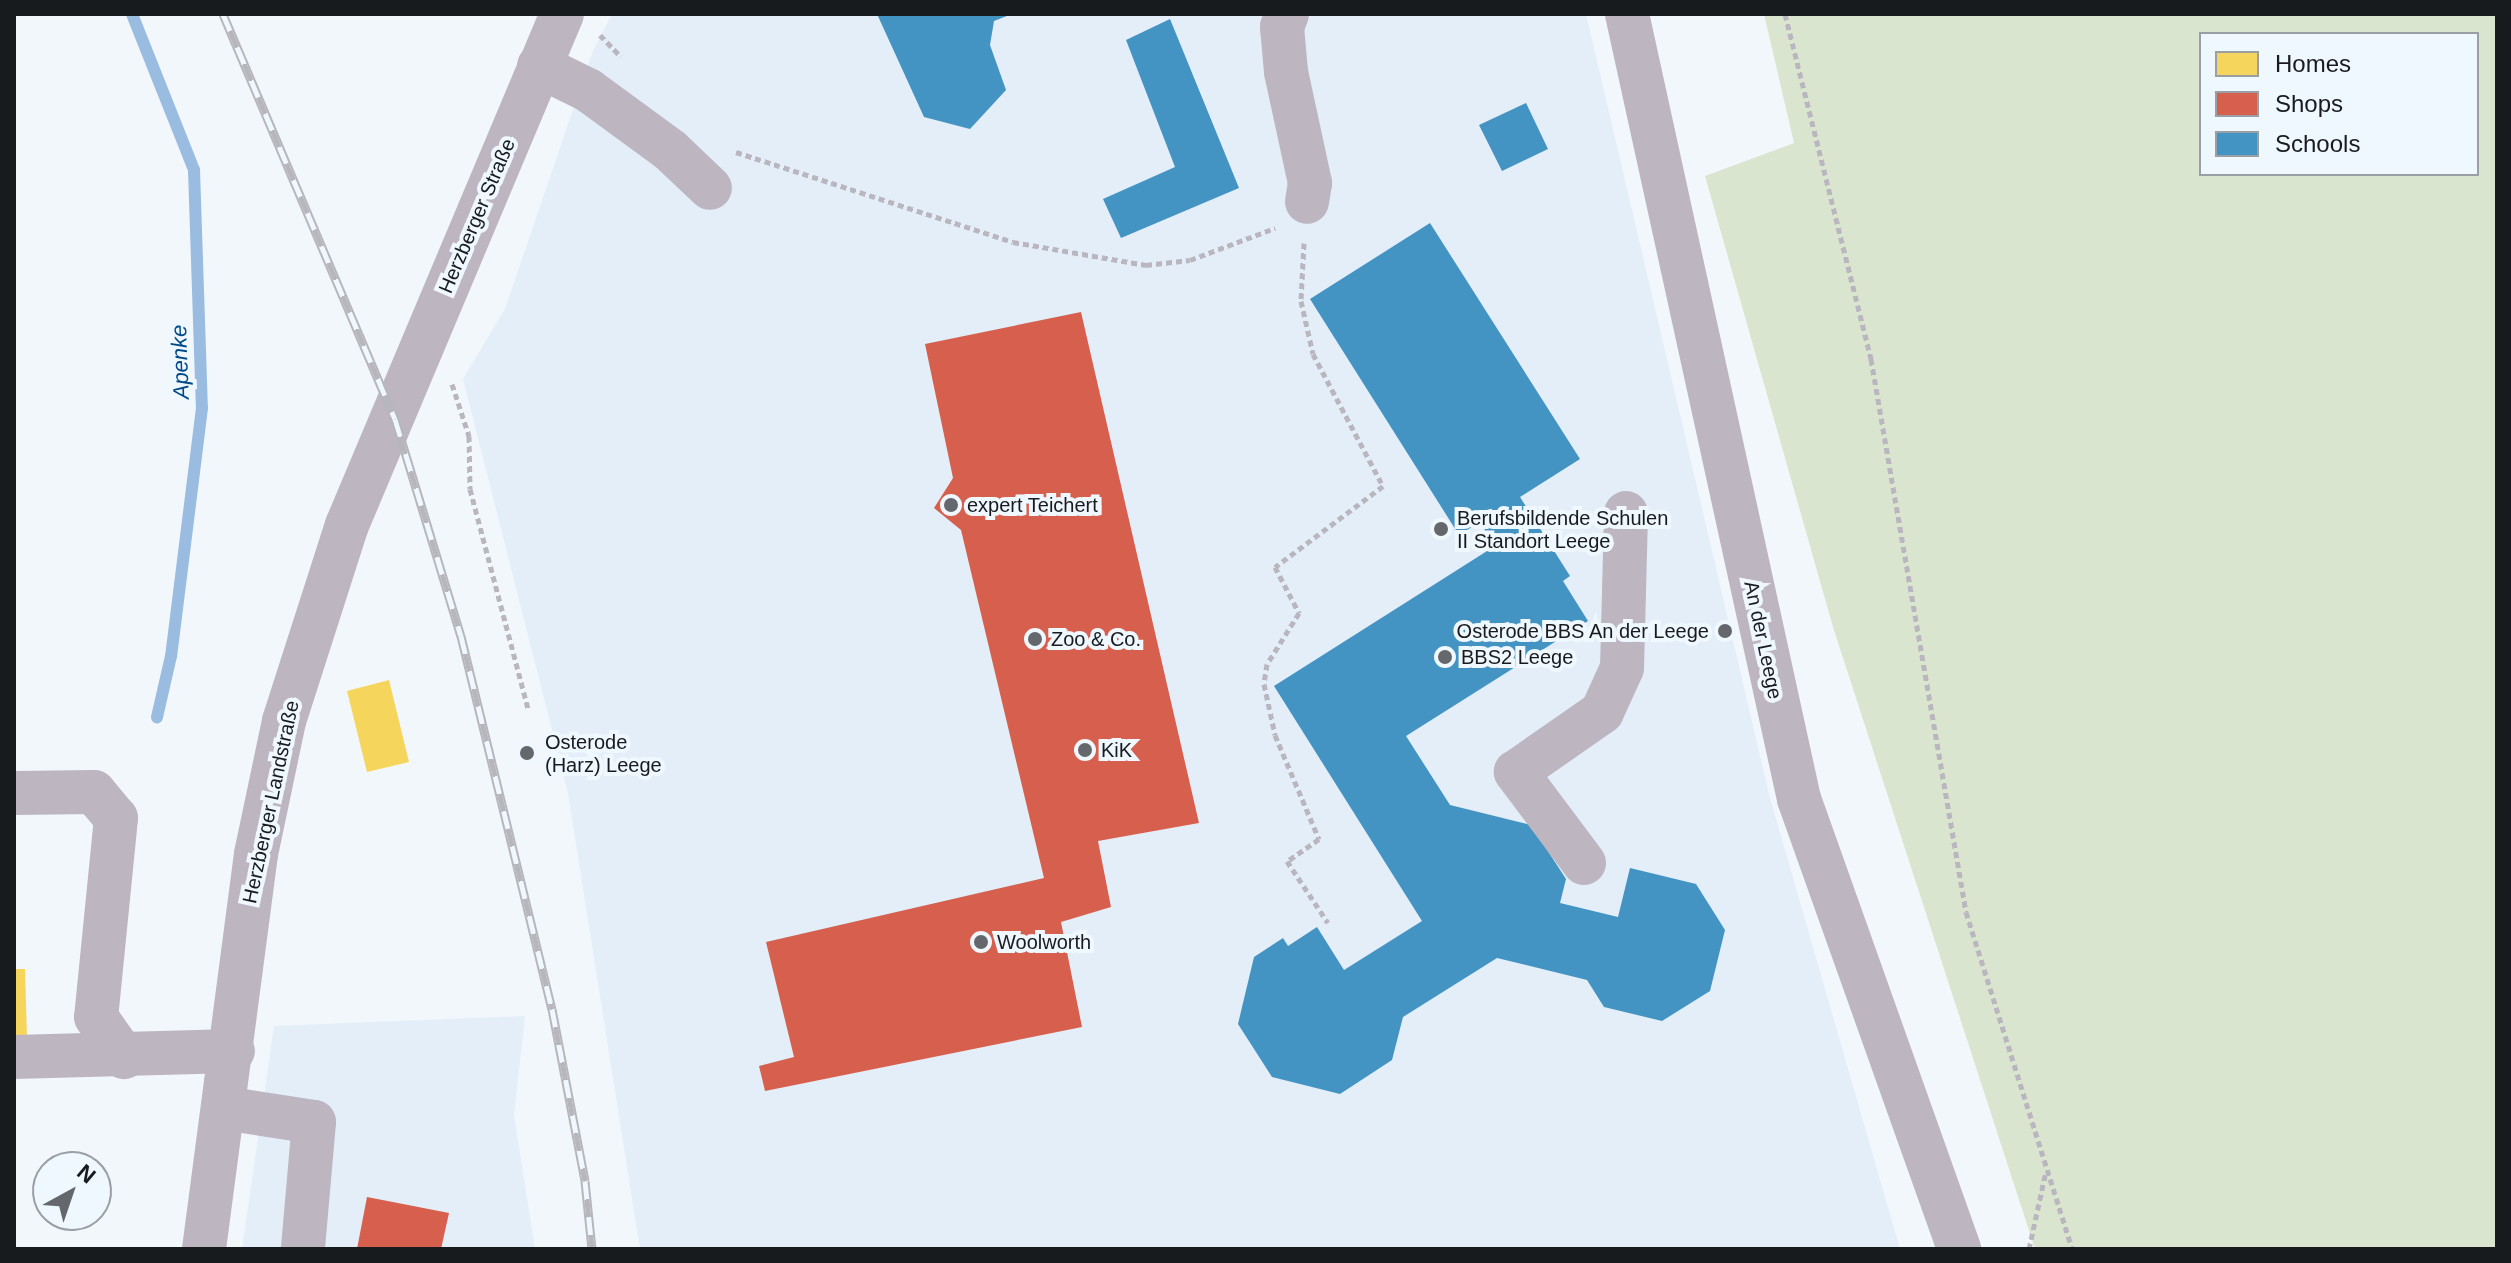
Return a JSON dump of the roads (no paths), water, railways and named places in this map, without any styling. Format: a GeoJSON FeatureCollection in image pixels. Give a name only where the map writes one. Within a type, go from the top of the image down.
{"type":"FeatureCollection","features":[{"type":"Feature","properties":{"kind":"street"},"geometry":{"type":"LineString","coordinates":[[1287,14],[1282,27],[1286,72],[1310,183],[1307,202]]}},
{"type":"Feature","properties":{"kind":"street","name":"An der Leege"},"geometry":{"type":"LineString","coordinates":[[1627,14],[1799,799],[1959,1249]]}},
{"type":"Feature","properties":{"kind":"street","name":"Herzberger Straße"},"geometry":{"type":"LineString","coordinates":[[395,419],[539,66],[578,22]]}},
{"type":"Feature","properties":{"kind":"street"},"geometry":{"type":"LineString","coordinates":[[539,66],[588,90],[670,150],[710,188]]}},
{"type":"Feature","properties":{"kind":"street","name":"Herzberger Landstraße"},"geometry":{"type":"LineString","coordinates":[[204,1249],[233,1051],[256,854],[284,721],[347,525],[395,419]]}},
{"type":"Feature","properties":{"kind":"street"},"geometry":{"type":"LineString","coordinates":[[1584,863],[1516,772],[1602,712],[1622,668],[1626,513]]}},
{"type":"Feature","properties":{"kind":"street"},"geometry":{"type":"LineString","coordinates":[[14,793],[94,792],[116,818],[96,1017],[124,1057]]}},
{"type":"Feature","properties":{"kind":"street"},"geometry":{"type":"LineString","coordinates":[[14,1057],[124,1057],[233,1051]]}},
{"type":"Feature","properties":{"kind":"street"},"geometry":{"type":"LineString","coordinates":[[224,1108],[314,1122],[303,1249]]}},
{"type":"Feature","properties":{"kind":"waterway","name":"Apenke"},"geometry":{"type":"LineString","coordinates":[[132,14],[194,170],[202,408],[171,656],[157,717]]}},
{"type":"Feature","properties":{"kind":"railway"},"geometry":{"type":"LineString","coordinates":[[223,14],[395,419],[461,636],[552,1009],[585,1181],[592,1249]]}},
{"type":"Feature","properties":{"kind":"place","name":"expert Teichert"},"geometry":{"type":"Point","coordinates":[951,505]}},
{"type":"Feature","properties":{"kind":"place","name":"Berufsbildende Schulen II Standort Leege"},"geometry":{"type":"Point","coordinates":[1441,529]}},
{"type":"Feature","properties":{"kind":"place","name":"Osterode BBS An der Leege"},"geometry":{"type":"Point","coordinates":[1725,631]}},
{"type":"Feature","properties":{"kind":"place","name":"Zoo & Co."},"geometry":{"type":"Point","coordinates":[1035,639]}},
{"type":"Feature","properties":{"kind":"place","name":"BBS2 Leege"},"geometry":{"type":"Point","coordinates":[1445,657]}},
{"type":"Feature","properties":{"kind":"place","name":"KiK"},"geometry":{"type":"Point","coordinates":[1085,750]}},
{"type":"Feature","properties":{"kind":"place","name":"Osterode (Harz) Leege"},"geometry":{"type":"Point","coordinates":[527,753]}},
{"type":"Feature","properties":{"kind":"place","name":"Woolworth"},"geometry":{"type":"Point","coordinates":[981,942]}}]}
